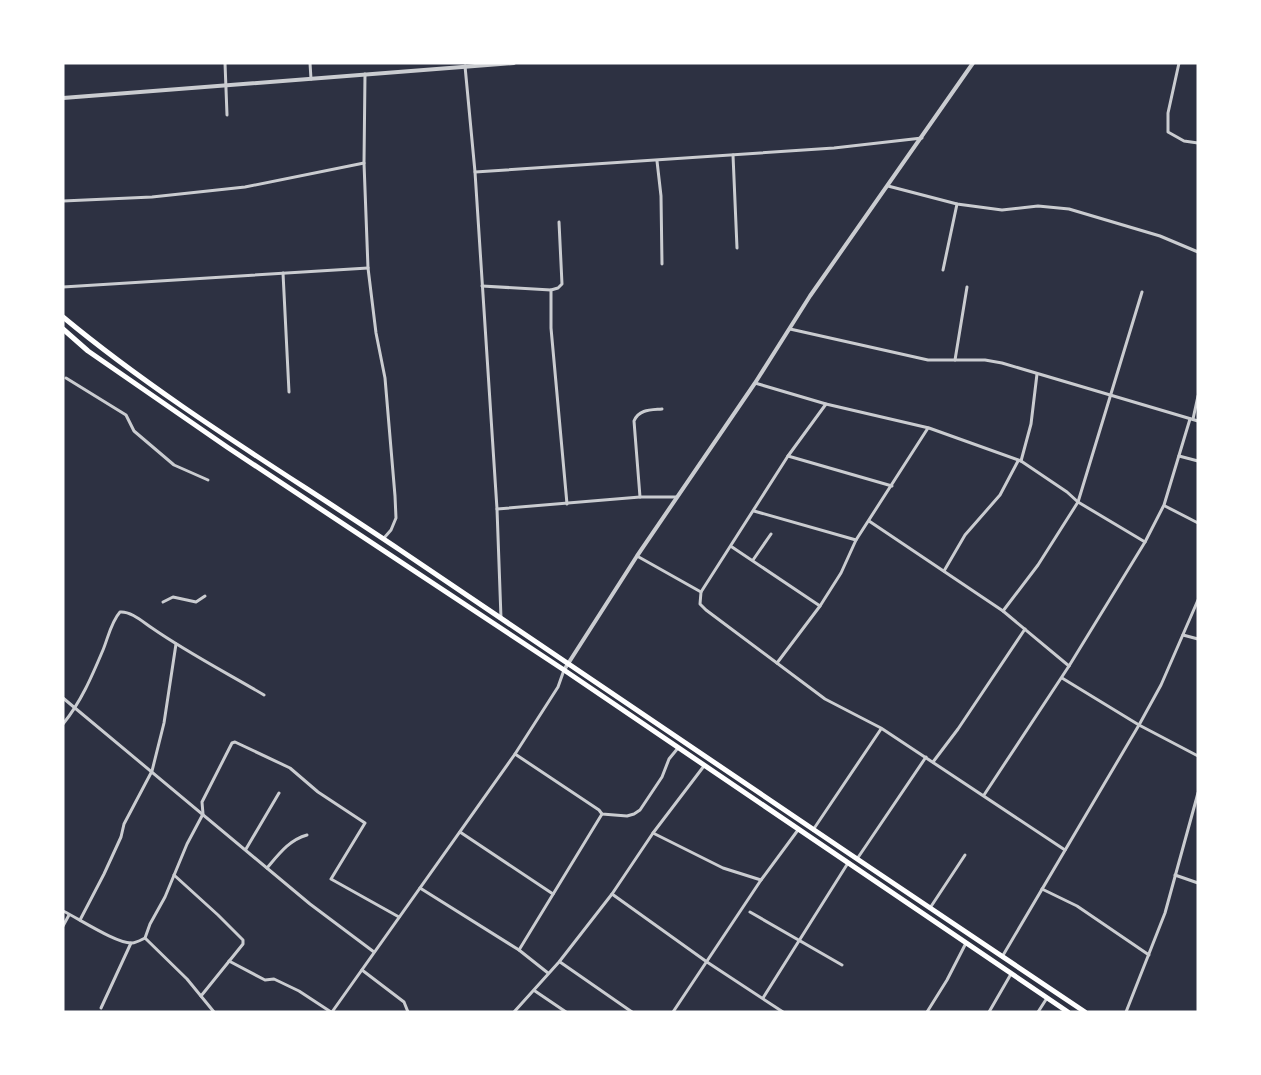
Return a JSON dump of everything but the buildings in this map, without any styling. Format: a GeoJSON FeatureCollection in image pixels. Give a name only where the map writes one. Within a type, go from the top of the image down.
{"type":"FeatureCollection","features":[{"type":"Feature","properties":{"kind":"main road"},"geometry":{"type":"LineString","coordinates":[[63,317],[94,343],[158,388],[1085,1012]]}},
{"type":"Feature","properties":{"kind":"main road"},"geometry":{"type":"LineString","coordinates":[[63,328],[88,351],[227,447],[564,670],[1068,1012]]}},
{"type":"Feature","properties":{"kind":"main road"},"geometry":{"type":"LineString","coordinates":[[152,395],[158,388]]}},
{"type":"Feature","properties":{"kind":"street"},"geometry":{"type":"LineString","coordinates":[[225,63],[227,116]]}},
{"type":"Feature","properties":{"kind":"street"},"geometry":{"type":"LineString","coordinates":[[310,63],[311,79]]}},
{"type":"Feature","properties":{"kind":"street"},"geometry":{"type":"LineString","coordinates":[[415,63],[415,69]]}},
{"type":"Feature","properties":{"kind":"street"},"geometry":{"type":"LineString","coordinates":[[63,98],[311,79],[415,69],[423,66],[514,63]]}},
{"type":"Feature","properties":{"kind":"street"},"geometry":{"type":"LineString","coordinates":[[229,961],[265,980],[274,979],[299,991],[332,1012],[514,754],[558,687],[567,663],[637,556],[755,382],[810,296],[973,63]]}},
{"type":"Feature","properties":{"kind":"street"},"geometry":{"type":"LineString","coordinates":[[1179,63],[1168,113],[1168,132],[1198,143]]}},
{"type":"Feature","properties":{"kind":"street"},"geometry":{"type":"LineString","coordinates":[[465,66],[475,172],[497,509],[501,619]]}},
{"type":"Feature","properties":{"kind":"street"},"geometry":{"type":"LineString","coordinates":[[365,74],[364,163],[369,268],[376,333],[385,378],[396,518],[384,539]]}},
{"type":"Feature","properties":{"kind":"street"},"geometry":{"type":"LineString","coordinates":[[475,172],[834,148],[922,138]]}},
{"type":"Feature","properties":{"kind":"street"},"geometry":{"type":"LineString","coordinates":[[733,155],[737,248]]}},
{"type":"Feature","properties":{"kind":"street"},"geometry":{"type":"LineString","coordinates":[[657,161],[661,196],[662,264]]}},
{"type":"Feature","properties":{"kind":"street"},"geometry":{"type":"LineString","coordinates":[[63,201],[152,196],[245,187],[364,163]]}},
{"type":"Feature","properties":{"kind":"street"},"geometry":{"type":"LineString","coordinates":[[888,186],[957,204],[1002,210],[1038,206],[1069,209],[1160,236],[1198,252]]}},
{"type":"Feature","properties":{"kind":"street"},"geometry":{"type":"LineString","coordinates":[[943,270],[957,204]]}},
{"type":"Feature","properties":{"kind":"street"},"geometry":{"type":"LineString","coordinates":[[482,286],[551,290],[558,288],[562,284],[559,222]]}},
{"type":"Feature","properties":{"kind":"street"},"geometry":{"type":"LineString","coordinates":[[63,287],[369,268]]}},
{"type":"Feature","properties":{"kind":"street"},"geometry":{"type":"LineString","coordinates":[[283,273],[289,392]]}},
{"type":"Feature","properties":{"kind":"street"},"geometry":{"type":"LineString","coordinates":[[955,360],[967,287]]}},
{"type":"Feature","properties":{"kind":"street"},"geometry":{"type":"LineString","coordinates":[[551,290],[551,328],[567,504]]}},
{"type":"Feature","properties":{"kind":"street"},"geometry":{"type":"LineString","coordinates":[[1004,611],[1038,565],[1078,502],[1142,292]]}},
{"type":"Feature","properties":{"kind":"street"},"geometry":{"type":"LineString","coordinates":[[790,329],[928,360],[985,360],[1198,421]]}},
{"type":"Feature","properties":{"kind":"street"},"geometry":{"type":"LineString","coordinates":[[944,571],[965,535],[1000,495],[1020,461],[1031,424],[1036,374]]}},
{"type":"Feature","properties":{"kind":"street"},"geometry":{"type":"LineString","coordinates":[[66,378],[126,415],[134,431],[174,465],[208,480]]}},
{"type":"Feature","properties":{"kind":"street"},"geometry":{"type":"LineString","coordinates":[[755,382],[826,404],[929,428],[1020,461],[1067,492],[1078,502],[1145,542]]}},
{"type":"Feature","properties":{"kind":"street"},"geometry":{"type":"LineString","coordinates":[[984,795],[1070,666],[1145,542],[1164,506],[1198,396]]}},
{"type":"Feature","properties":{"kind":"street"},"geometry":{"type":"LineString","coordinates":[[826,404],[788,456],[701,592],[700,604],[825,699],[881,728],[1065,850]]}},
{"type":"Feature","properties":{"kind":"street"},"geometry":{"type":"LineString","coordinates":[[640,497],[634,421],[636,416],[642,412],[662,409]]}},
{"type":"Feature","properties":{"kind":"street"},"geometry":{"type":"LineString","coordinates":[[777,663],[842,573],[856,540],[929,428]]}},
{"type":"Feature","properties":{"kind":"street"},"geometry":{"type":"LineString","coordinates":[[788,456],[892,486]]}},
{"type":"Feature","properties":{"kind":"street"},"geometry":{"type":"LineString","coordinates":[[1179,456],[1198,461]]}},
{"type":"Feature","properties":{"kind":"street"},"geometry":{"type":"LineString","coordinates":[[497,509],[640,497],[677,497]]}},
{"type":"Feature","properties":{"kind":"street"},"geometry":{"type":"LineString","coordinates":[[1164,506],[1198,523]]}},
{"type":"Feature","properties":{"kind":"street"},"geometry":{"type":"LineString","coordinates":[[753,511],[856,540]]}},
{"type":"Feature","properties":{"kind":"street"},"geometry":{"type":"LineString","coordinates":[[869,521],[1004,611],[1070,666]]}},
{"type":"Feature","properties":{"kind":"street"},"geometry":{"type":"LineString","coordinates":[[753,560],[771,534]]}},
{"type":"Feature","properties":{"kind":"street"},"geometry":{"type":"LineString","coordinates":[[731,547],[820,606]]}},
{"type":"Feature","properties":{"kind":"street"},"geometry":{"type":"LineString","coordinates":[[637,556],[701,592]]}},
{"type":"Feature","properties":{"kind":"street"},"geometry":{"type":"LineString","coordinates":[[163,602],[173,597],[196,602],[205,596]]}},
{"type":"Feature","properties":{"kind":"street"},"geometry":{"type":"LineString","coordinates":[[1002,957],[1161,685],[1198,600]]}},
{"type":"Feature","properties":{"kind":"street"},"geometry":{"type":"LineString","coordinates":[[63,724],[76,708],[116,616],[125,611],[176,644],[264,695]]}},
{"type":"Feature","properties":{"kind":"street"},"geometry":{"type":"LineString","coordinates":[[933,762],[1025,629]]}},
{"type":"Feature","properties":{"kind":"street"},"geometry":{"type":"LineString","coordinates":[[1182,634],[1198,639]]}},
{"type":"Feature","properties":{"kind":"street"},"geometry":{"type":"LineString","coordinates":[[80,920],[121,837],[124,824],[152,771],[164,723],[176,644]]}},
{"type":"Feature","properties":{"kind":"street"},"geometry":{"type":"LineString","coordinates":[[1062,677],[1139,725],[1198,756]]}},
{"type":"Feature","properties":{"kind":"street"},"geometry":{"type":"LineString","coordinates":[[63,698],[310,904],[374,952]]}},
{"type":"Feature","properties":{"kind":"street"},"geometry":{"type":"LineString","coordinates":[[813,830],[881,728]]}},
{"type":"Feature","properties":{"kind":"street"},"geometry":{"type":"LineString","coordinates":[[63,911],[98,930],[131,943],[145,938],[203,814],[202,802],[232,743],[282,763],[318,792],[365,823],[331,879],[399,917]]}},
{"type":"Feature","properties":{"kind":"street"},"geometry":{"type":"LineString","coordinates":[[514,754],[602,814],[627,816],[640,810],[662,777],[669,759],[678,748]]}},
{"type":"Feature","properties":{"kind":"street"},"geometry":{"type":"LineString","coordinates":[[857,859],[926,757]]}},
{"type":"Feature","properties":{"kind":"street"},"geometry":{"type":"LineString","coordinates":[[514,1012],[559,962],[612,894],[653,833],[704,766]]}},
{"type":"Feature","properties":{"kind":"street"},"geometry":{"type":"LineString","coordinates":[[246,849],[279,793]]}},
{"type":"Feature","properties":{"kind":"street"},"geometry":{"type":"LineString","coordinates":[[1126,1012],[1165,913],[1198,793]]}},
{"type":"Feature","properties":{"kind":"street"},"geometry":{"type":"LineString","coordinates":[[519,950],[602,814]]}},
{"type":"Feature","properties":{"kind":"street"},"geometry":{"type":"LineString","coordinates":[[673,1012],[761,880],[798,830]]}},
{"type":"Feature","properties":{"kind":"street"},"geometry":{"type":"LineString","coordinates":[[460,832],[553,894]]}},
{"type":"Feature","properties":{"kind":"street"},"geometry":{"type":"LineString","coordinates":[[653,833],[723,868],[761,880]]}},
{"type":"Feature","properties":{"kind":"street"},"geometry":{"type":"LineString","coordinates":[[267,868],[294,839],[307,835]]}},
{"type":"Feature","properties":{"kind":"street"},"geometry":{"type":"LineString","coordinates":[[930,908],[965,855]]}},
{"type":"Feature","properties":{"kind":"street"},"geometry":{"type":"LineString","coordinates":[[763,998],[848,863]]}},
{"type":"Feature","properties":{"kind":"street"},"geometry":{"type":"LineString","coordinates":[[174,875],[242,938],[243,944],[201,996]]}},
{"type":"Feature","properties":{"kind":"street"},"geometry":{"type":"LineString","coordinates":[[1175,875],[1198,882]]}},
{"type":"Feature","properties":{"kind":"street"},"geometry":{"type":"LineString","coordinates":[[420,888],[519,950],[548,974]]}},
{"type":"Feature","properties":{"kind":"street"},"geometry":{"type":"LineString","coordinates":[[1042,889],[1077,906],[1149,956]]}},
{"type":"Feature","properties":{"kind":"street"},"geometry":{"type":"LineString","coordinates":[[612,894],[707,962],[783,1012]]}},
{"type":"Feature","properties":{"kind":"street"},"geometry":{"type":"LineString","coordinates":[[750,912],[842,965]]}},
{"type":"Feature","properties":{"kind":"street"},"geometry":{"type":"LineString","coordinates":[[63,926],[69,914]]}},
{"type":"Feature","properties":{"kind":"street"},"geometry":{"type":"LineString","coordinates":[[145,938],[187,979],[214,1012]]}},
{"type":"Feature","properties":{"kind":"street"},"geometry":{"type":"LineString","coordinates":[[927,1012],[947,980],[966,942]]}},
{"type":"Feature","properties":{"kind":"street"},"geometry":{"type":"LineString","coordinates":[[101,1008],[131,943]]}},
{"type":"Feature","properties":{"kind":"street"},"geometry":{"type":"LineString","coordinates":[[559,962],[632,1012]]}},
{"type":"Feature","properties":{"kind":"street"},"geometry":{"type":"LineString","coordinates":[[362,970],[404,1002],[408,1012]]}},
{"type":"Feature","properties":{"kind":"street"},"geometry":{"type":"LineString","coordinates":[[988,1012],[1011,974]]}},
{"type":"Feature","properties":{"kind":"street"},"geometry":{"type":"LineString","coordinates":[[534,991],[566,1012]]}},
{"type":"Feature","properties":{"kind":"street"},"geometry":{"type":"LineString","coordinates":[[1038,1012],[1047,998]]}}]}
